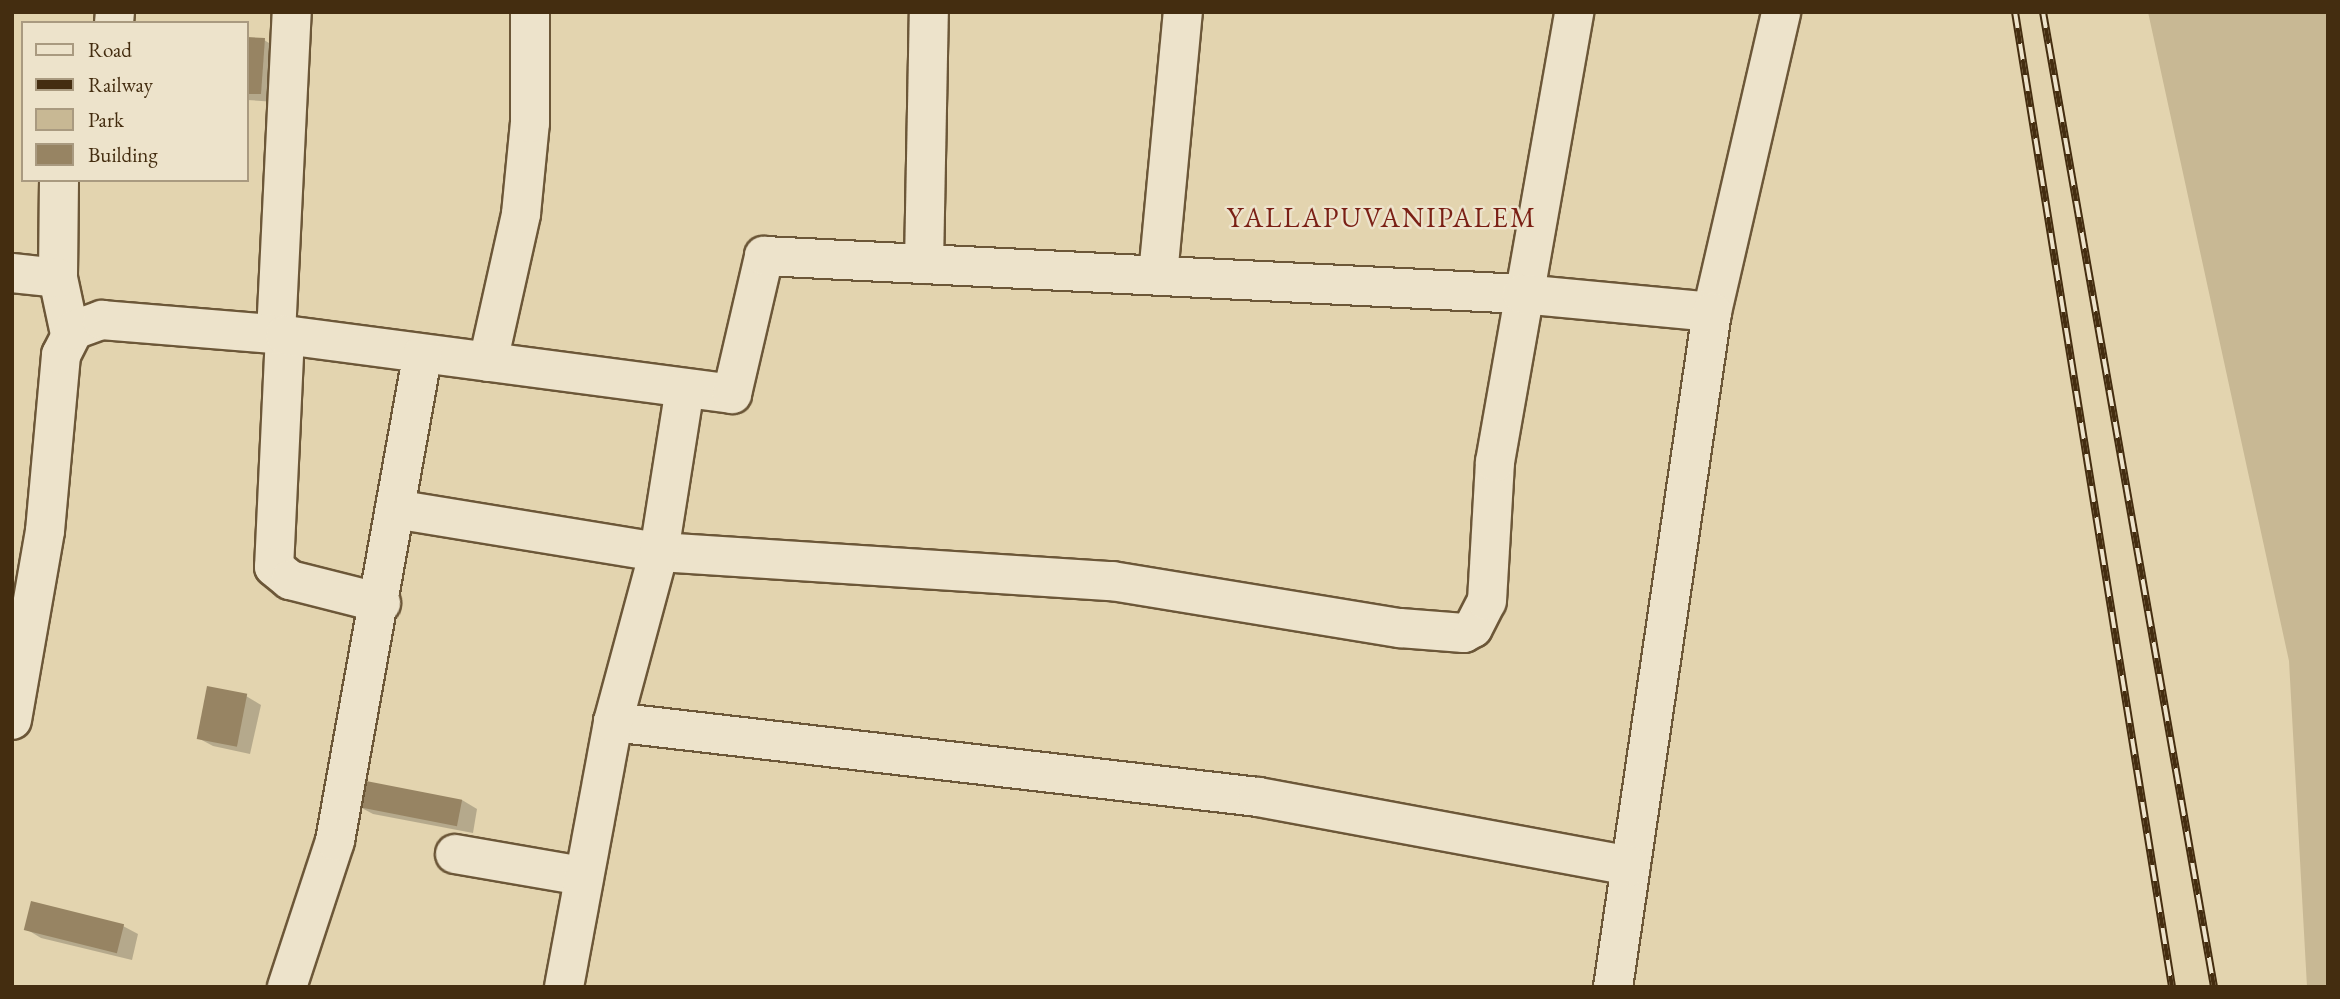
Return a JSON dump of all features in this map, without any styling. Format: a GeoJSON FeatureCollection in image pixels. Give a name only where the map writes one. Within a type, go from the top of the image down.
{"type":"FeatureCollection","features":[{"type":"Feature","properties":{"kind":"street"},"geometry":{"type":"LineString","coordinates":[[292,12],[274,567],[290,580],[381,603]]}},
{"type":"Feature","properties":{"kind":"street"},"geometry":{"type":"LineString","coordinates":[[488,362],[521,214],[530,123],[530,12]]}},
{"type":"Feature","properties":{"kind":"street"},"geometry":{"type":"LineString","coordinates":[[924,264],[929,12]]}},
{"type":"Feature","properties":{"kind":"street"},"geometry":{"type":"LineString","coordinates":[[1158,275],[1183,12]]}},
{"type":"Feature","properties":{"kind":"street"},"geometry":{"type":"LineString","coordinates":[[395,509],[659,552],[1112,581],[1400,628],[1464,633],[1473,628],[1487,601],[1495,462],[1522,294],[1574,12]]}},
{"type":"Feature","properties":{"kind":"street"},"geometry":{"type":"LineString","coordinates":[[1613,987],[1712,312],[1781,12]]}},
{"type":"Feature","properties":{"kind":"street"},"geometry":{"type":"LineString","coordinates":[[59,182],[58,278],[70,334]]}},
{"type":"Feature","properties":{"kind":"street"},"geometry":{"type":"LineString","coordinates":[[12,720],[28,528],[55,400],[61,355],[70,334],[82,326],[122,319],[281,335],[732,394],[764,256],[1522,294],[1712,312]]}},
{"type":"Feature","properties":{"kind":"street"},"geometry":{"type":"LineString","coordinates":[[12,273],[58,278]]}},
{"type":"Feature","properties":{"kind":"street"},"geometry":{"type":"LineString","coordinates":[[287,987],[335,841],[381,603],[423,354]]}},
{"type":"Feature","properties":{"kind":"street"},"geometry":{"type":"LineString","coordinates":[[564,987],[613,722],[659,552],[685,388]]}},
{"type":"Feature","properties":{"kind":"street"},"geometry":{"type":"LineString","coordinates":[[613,722],[1258,797],[1631,866]]}},
{"type":"Feature","properties":{"kind":"street"},"geometry":{"type":"LineString","coordinates":[[455,854],[583,876]]}},
{"type":"Feature","properties":{"kind":"green space"},"geometry":{"type":"Polygon","coordinates":[[[2148,12],[2328,12],[2328,987],[2307,987],[2289,661],[2148,12]]]}},
{"type":"Feature","properties":{"kind":"building"},"geometry":{"type":"Polygon","coordinates":[[[248,37],[265,38],[261,94],[248,94],[248,37]]]}},
{"type":"Feature","properties":{"kind":"building"},"geometry":{"type":"Polygon","coordinates":[[[207,686],[247,694],[237,747],[197,739],[207,686]]]}},
{"type":"Feature","properties":{"kind":"building"},"geometry":{"type":"Polygon","coordinates":[[[361,780],[462,800],[457,826],[356,807],[361,780]]]}},
{"type":"Feature","properties":{"kind":"building"},"geometry":{"type":"Polygon","coordinates":[[[31,901],[124,924],[117,953],[24,930],[31,901]]]}},
{"type":"Feature","properties":{"kind":"railway"},"geometry":{"type":"LineString","coordinates":[[2015,12],[2172,987]]}},
{"type":"Feature","properties":{"kind":"railway"},"geometry":{"type":"LineString","coordinates":[[2043,12],[2214,987]]}},
{"type":"Feature","properties":{"kind":"district","name":"YALLAPUVANIPALEM"},"geometry":{"type":"Point","coordinates":[1382,217]}}]}
